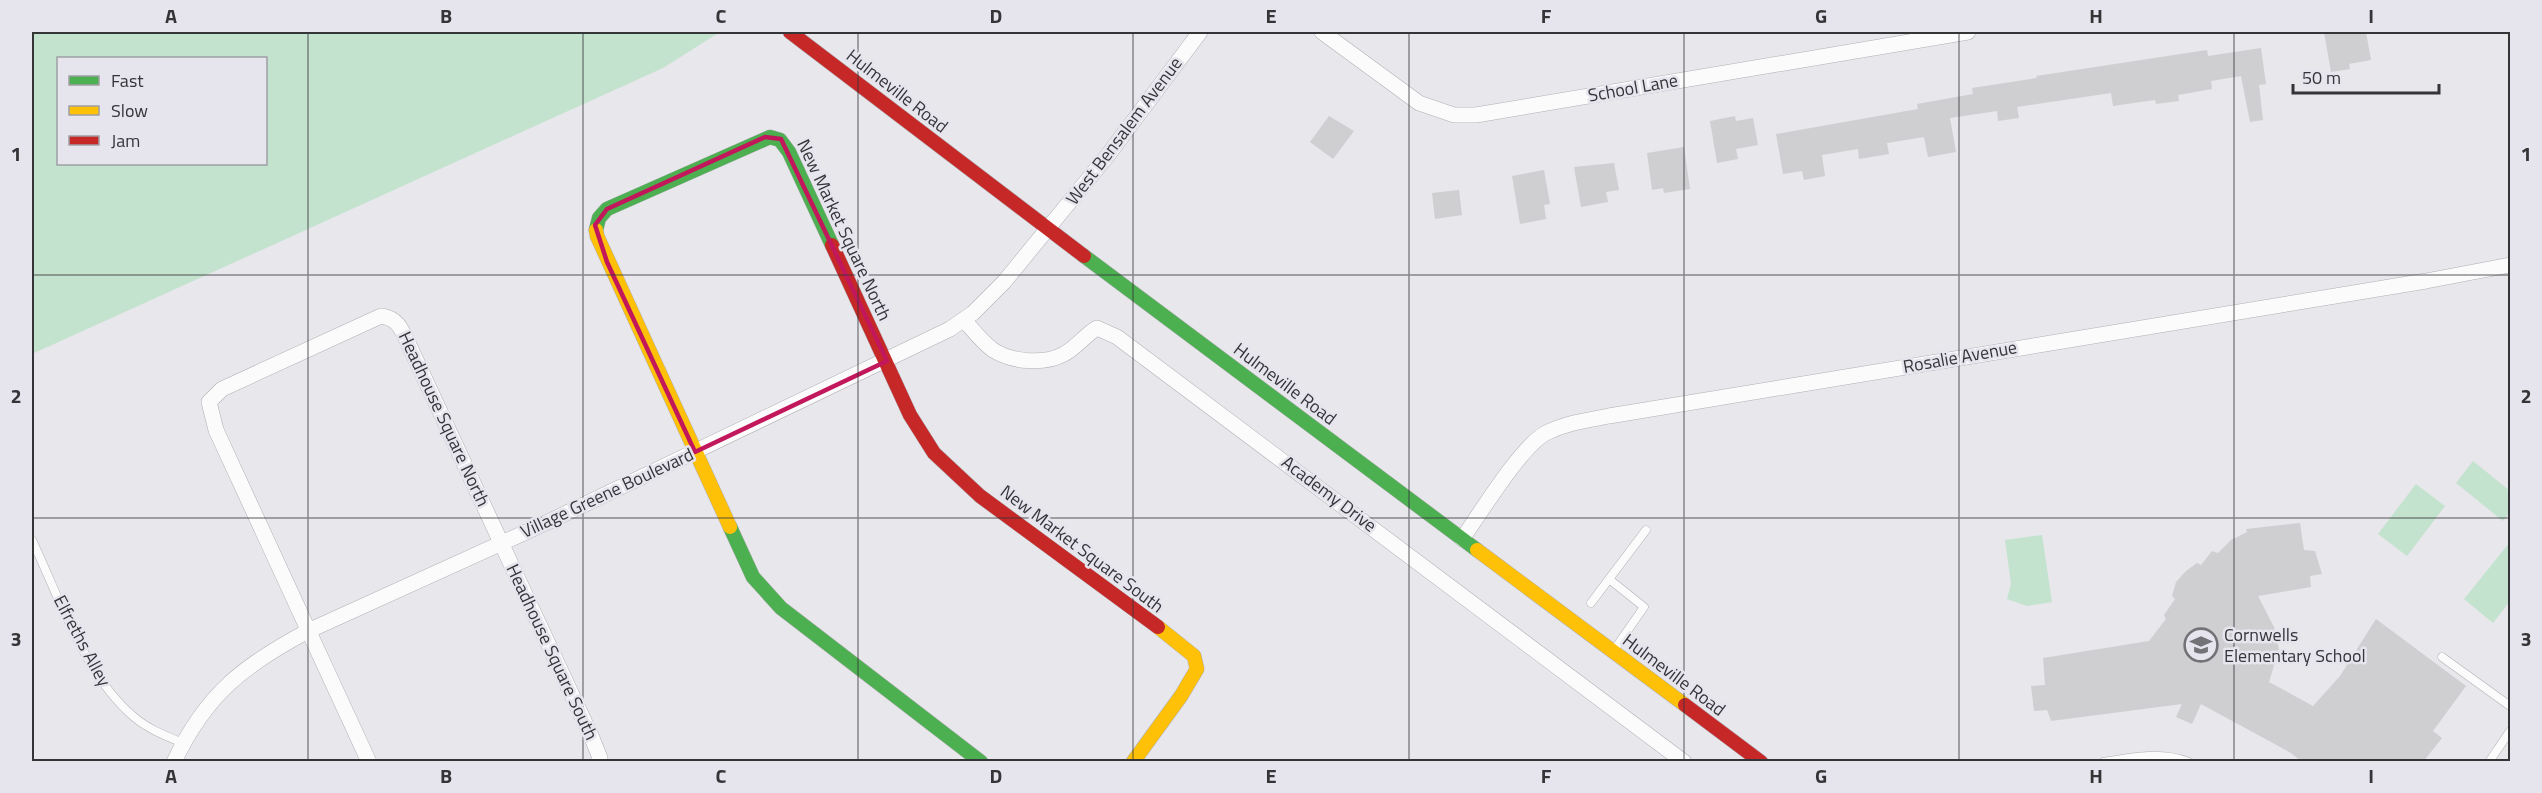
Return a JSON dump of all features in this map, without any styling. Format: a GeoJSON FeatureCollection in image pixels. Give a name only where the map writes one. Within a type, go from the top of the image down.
{"type":"FeatureCollection","features":[{"type":"Feature","properties":{"kind":"street","name":"Hulmeville Road"},"geometry":{"type":"LineString","coordinates":[[790,32],[1048,230],[1761,762]]}},
{"type":"Feature","properties":{"kind":"street","name":"West Bensalem Avenue"},"geometry":{"type":"LineString","coordinates":[[1048,230],[1108,155],[1200,32]]}},
{"type":"Feature","properties":{"kind":"street","name":"School Lane"},"geometry":{"type":"LineString","coordinates":[[1322,32],[1419,102],[1454,115],[1476,115],[1968,32]]}},
{"type":"Feature","properties":{"kind":"street","name":"New Market Square North"},"geometry":{"type":"LineString","coordinates":[[695,452],[597,236],[595,225],[599,216],[607,209],[765,137],[774,136],[781,139],[886,361]]}},
{"type":"Feature","properties":{"kind":"street","name":"Village Greene Boulevard"},"geometry":{"type":"LineString","coordinates":[[174,762],[183,743],[209,704],[243,670],[308,631],[502,543],[950,329],[964,320],[1004,282],[1048,230]]}},
{"type":"Feature","properties":{"kind":"street","name":"Rosalie Avenue"},"geometry":{"type":"LineString","coordinates":[[1462,539],[1521,456],[1538,438],[1563,426],[1609,416],[2511,265]]}},
{"type":"Feature","properties":{"kind":"street","name":"Headhouse Square North"},"geometry":{"type":"LineString","coordinates":[[308,631],[216,430],[209,402],[222,389],[369,320],[381,316],[391,317],[398,323],[502,543]]}},
{"type":"Feature","properties":{"kind":"street","name":"Academy Drive"},"geometry":{"type":"LineString","coordinates":[[964,320],[993,350],[1007,357],[1031,361],[1051,359],[1064,354],[1097,328],[1117,337],[1279,456],[1683,762]]}},
{"type":"Feature","properties":{"kind":"street","name":"New Market Square South"},"geometry":{"type":"LineString","coordinates":[[886,361],[920,435],[947,470],[1194,656],[1197,669],[1181,696],[1132,762]]}},
{"type":"Feature","properties":{"kind":"street"},"geometry":{"type":"LineString","coordinates":[[695,452],[753,577],[766,594],[816,637],[981,762]]}},
{"type":"Feature","properties":{"kind":"street","name":"Headhouse Square South"},"geometry":{"type":"LineString","coordinates":[[502,543],[592,738],[600,758],[598,762]]}},
{"type":"Feature","properties":{"kind":"street"},"geometry":{"type":"LineString","coordinates":[[308,631],[369,762]]}},
{"type":"Feature","properties":{"kind":"lane"},"geometry":{"type":"LineString","coordinates":[[1591,603],[1646,530]]}},
{"type":"Feature","properties":{"kind":"lane","name":"Elfreths Alley"},"geometry":{"type":"LineString","coordinates":[[32,540],[97,677],[113,697],[136,719],[183,743]]}},
{"type":"Feature","properties":{"kind":"lane"},"geometry":{"type":"LineString","coordinates":[[1609,579],[1644,608],[1613,651]]}},
{"type":"Feature","properties":{"kind":"lane"},"geometry":{"type":"LineString","coordinates":[[2442,657],[2511,706]]}},
{"type":"Feature","properties":{"kind":"lane"},"geometry":{"type":"LineString","coordinates":[[2489,762],[2511,731]]}},
{"type":"Feature","properties":{"kind":"lane"},"geometry":{"type":"LineString","coordinates":[[2103,762],[2148,755],[2176,757],[2189,762]]}},
{"type":"Feature","properties":{"kind":"highlighted area"},"geometry":{"type":"Polygon","coordinates":[[[765,137],[781,139],[887,361],[695,452],[607,262],[595,225],[607,209],[765,137]]]}},
{"type":"Feature","properties":{"kind":"green space"},"geometry":{"type":"Polygon","coordinates":[[[32,32],[720,32],[663,68],[32,354],[32,32]]]}},
{"type":"Feature","properties":{"kind":"green space"},"geometry":{"type":"Polygon","coordinates":[[[2473,461],[2510,491],[2510,512],[2503,521],[2456,483],[2473,461]]]}},
{"type":"Feature","properties":{"kind":"green space"},"geometry":{"type":"Polygon","coordinates":[[[2416,484],[2445,506],[2407,556],[2378,534],[2416,484]]]}},
{"type":"Feature","properties":{"kind":"green space"},"geometry":{"type":"Polygon","coordinates":[[[2042,535],[2052,602],[2027,606],[2007,599],[2011,584],[2005,540],[2042,535]]]}},
{"type":"Feature","properties":{"kind":"green space"},"geometry":{"type":"Polygon","coordinates":[[[2510,542],[2510,601],[2493,623],[2464,599],[2510,542]]]}},
{"type":"Feature","properties":{"kind":"building"},"geometry":{"type":"Polygon","coordinates":[[[2324,32],[2366,32],[2371,60],[2349,64],[2350,69],[2331,72],[2324,32]]]}},
{"type":"Feature","properties":{"kind":"building"},"geometry":{"type":"Polygon","coordinates":[[[2261,48],[2266,84],[2259,85],[2263,120],[2250,122],[2241,76],[2211,81],[2212,89],[2178,95],[2179,101],[2156,104],[2155,100],[2113,106],[2111,93],[2017,107],[2019,118],[1998,121],[1997,111],[1950,118],[1956,152],[1928,157],[1924,137],[1887,143],[1889,154],[1859,159],[1858,149],[1822,155],[1825,176],[1804,180],[1802,171],[1783,174],[1776,134],[1918,109],[1917,104],[1973,94],[1972,88],[2037,78],[2036,76],[2207,50],[2208,56],[2261,48]]]}},
{"type":"Feature","properties":{"kind":"building"},"geometry":{"type":"Polygon","coordinates":[[[1329,116],[1354,131],[1333,159],[1310,142],[1329,116]]]}},
{"type":"Feature","properties":{"kind":"building"},"geometry":{"type":"Polygon","coordinates":[[[1735,116],[1736,121],[1753,118],[1758,145],[1736,149],[1738,159],[1717,163],[1710,121],[1735,116]]]}},
{"type":"Feature","properties":{"kind":"building"},"geometry":{"type":"Polygon","coordinates":[[[1684,147],[1690,189],[1664,193],[1663,188],[1652,190],[1647,153],[1684,147]]]}},
{"type":"Feature","properties":{"kind":"building"},"geometry":{"type":"Polygon","coordinates":[[[1614,163],[1619,190],[1606,192],[1608,202],[1581,207],[1574,167],[1614,163]]]}},
{"type":"Feature","properties":{"kind":"building"},"geometry":{"type":"Polygon","coordinates":[[[1544,170],[1550,204],[1544,205],[1546,219],[1520,224],[1512,176],[1544,170]]]}},
{"type":"Feature","properties":{"kind":"building"},"geometry":{"type":"Polygon","coordinates":[[[1459,190],[1462,215],[1435,219],[1432,193],[1459,190]]]}},
{"type":"Feature","properties":{"kind":"building","name":"Cornwells Elementary School"},"geometry":{"type":"Polygon","coordinates":[[[2300,523],[2304,550],[2315,551],[2322,574],[2310,576],[2311,587],[2258,596],[2274,627],[2279,649],[2269,682],[2313,706],[2340,676],[2376,619],[2466,686],[2433,731],[2442,738],[2423,762],[2302,762],[2291,753],[2201,704],[2192,724],[2176,717],[2182,704],[2051,721],[2047,710],[2034,711],[2031,686],[2045,685],[2043,658],[2149,641],[2166,619],[2164,615],[2175,599],[2172,596],[2176,582],[2186,571],[2197,563],[2201,565],[2212,551],[2218,553],[2231,540],[2247,532],[2246,529],[2300,523]]]}},
{"type":"Feature","properties":{"kind":"traffic: fast"},"geometry":{"type":"LineString","coordinates":[[596,230],[599,218],[607,209],[770,137],[780,140],[789,152],[832,245]]}},
{"type":"Feature","properties":{"kind":"traffic: fast"},"geometry":{"type":"LineString","coordinates":[[1084,256],[1477,550]]}},
{"type":"Feature","properties":{"kind":"traffic: fast"},"geometry":{"type":"LineString","coordinates":[[730,527],[753,577],[781,608],[981,762]]}},
{"type":"Feature","properties":{"kind":"traffic: slow"},"geometry":{"type":"LineString","coordinates":[[596,230],[730,527]]}},
{"type":"Feature","properties":{"kind":"traffic: slow"},"geometry":{"type":"LineString","coordinates":[[1477,550],[1685,705]]}},
{"type":"Feature","properties":{"kind":"traffic: slow"},"geometry":{"type":"LineString","coordinates":[[1133,762],[1181,696],[1197,669],[1194,656],[1158,627]]}},
{"type":"Feature","properties":{"kind":"traffic: jam"},"geometry":{"type":"LineString","coordinates":[[790,32],[1084,256]]}},
{"type":"Feature","properties":{"kind":"traffic: jam"},"geometry":{"type":"LineString","coordinates":[[832,245],[910,415],[934,453],[980,496],[1158,627]]}},
{"type":"Feature","properties":{"kind":"traffic: jam"},"geometry":{"type":"LineString","coordinates":[[1685,705],[1761,762]]}},
{"type":"Feature","properties":{"kind":"place","name":"Cornwells Elementary School"},"geometry":{"type":"Point","coordinates":[2201,645]}}]}
